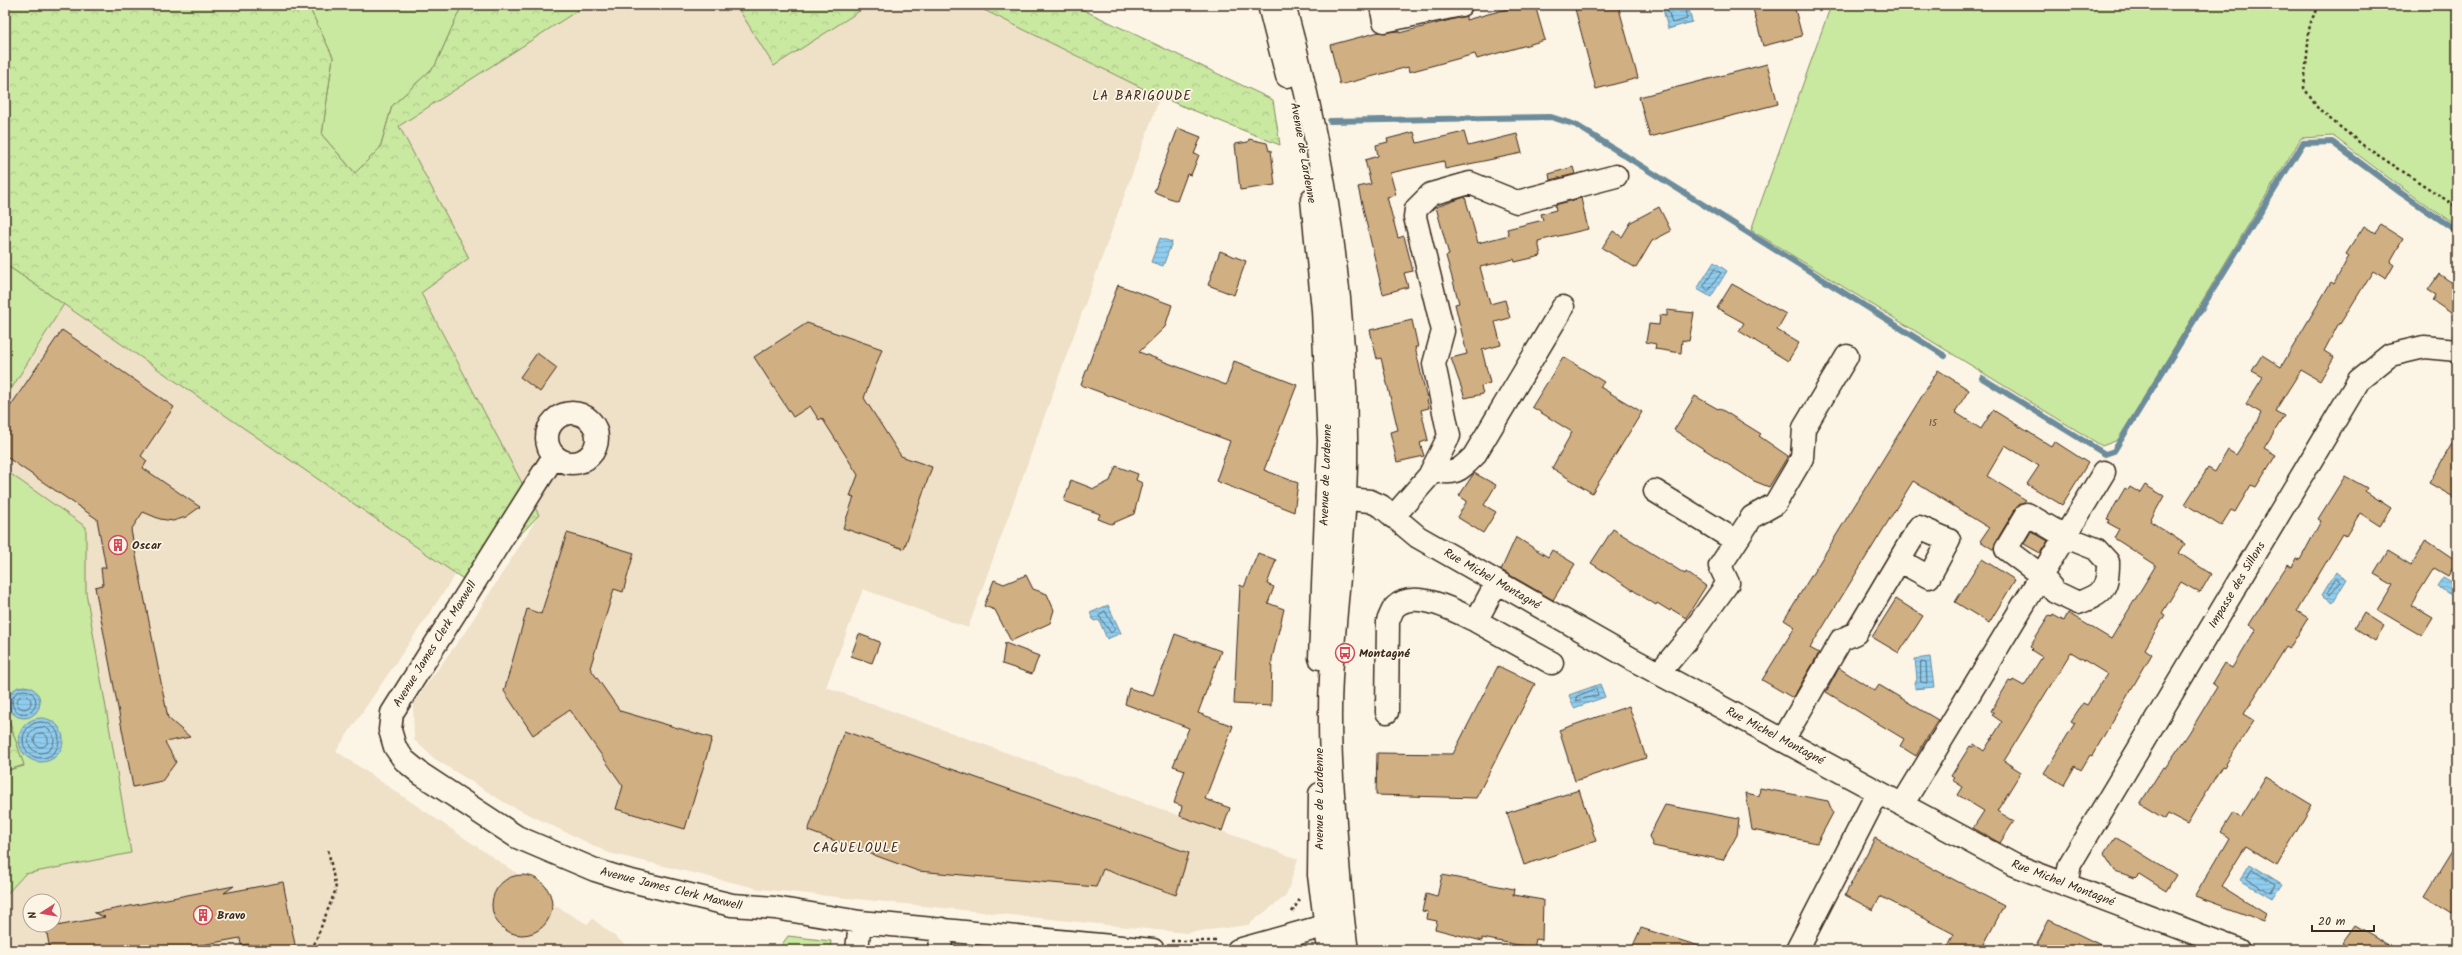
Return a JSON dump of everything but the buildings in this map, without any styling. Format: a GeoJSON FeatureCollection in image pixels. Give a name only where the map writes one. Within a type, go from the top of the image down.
{"type":"FeatureCollection","features":[{"type":"Feature","properties":{"kind":"street","name":"Avenue de Lardenne"},"geometry":{"type":"LineString","coordinates":[[1269,5],[1294,104],[1311,195],[1327,378],[1329,441],[1336,497]]}},
{"type":"Feature","properties":{"kind":"street","name":"Avenue de Lardenne"},"geometry":{"type":"LineString","coordinates":[[1284,5],[1318,157],[1336,261],[1343,335],[1345,382],[1336,497],[1323,548],[1319,677],[1319,875],[1334,927],[1329,950]]}},
{"type":"Feature","properties":{"kind":"street"},"geometry":{"type":"LineString","coordinates":[[1381,5],[1384,21],[1460,5]]}},
{"type":"Feature","properties":{"kind":"street"},"geometry":{"type":"LineString","coordinates":[[1393,517],[1432,470],[1449,436],[1434,364],[1442,331],[1415,217],[1416,209],[1431,194],[1470,183],[1517,202],[1616,176]]}},
{"type":"Feature","properties":{"kind":"street"},"geometry":{"type":"LineString","coordinates":[[1432,470],[1443,473],[1459,471],[1474,456],[1563,307]]}},
{"type":"Feature","properties":{"kind":"street","name":"Impasse des Sillons"},"geometry":{"type":"LineString","coordinates":[[2066,885],[2070,864],[2359,380],[2390,355],[2424,347],[2457,350]]}},
{"type":"Feature","properties":{"kind":"street"},"geometry":{"type":"LineString","coordinates":[[1659,673],[1686,641],[1728,583],[1720,566],[1752,517],[1775,504],[1802,458],[1804,428],[1847,356]]}},
{"type":"Feature","properties":{"kind":"street","name":"Avenue James Clerk Maxwell"},"geometry":{"type":"LineString","coordinates":[[554,456],[392,713],[390,730],[395,747],[404,760],[421,774],[517,837],[595,870],[627,880],[732,905],[775,908],[860,922],[941,940],[1153,950]]}},
{"type":"Feature","properties":{"kind":"street"},"geometry":{"type":"LineString","coordinates":[[1902,805],[2066,537],[2104,472]]}},
{"type":"Feature","properties":{"kind":"street"},"geometry":{"type":"LineString","coordinates":[[1655,491],[1736,541]]}},
{"type":"Feature","properties":{"kind":"street","name":"Rue Michel Montagné"},"geometry":{"type":"LineString","coordinates":[[1336,497],[1370,501],[1381,506],[1418,537],[1497,582],[1659,673],[2014,865],[2239,950]]}},
{"type":"Feature","properties":{"kind":"street"},"geometry":{"type":"LineString","coordinates":[[2027,514],[2066,537],[2096,549],[2108,562],[2108,581],[2098,596],[2078,603],[2055,592],[2042,576],[2006,549],[2027,514]]}},
{"type":"Feature","properties":{"kind":"street"},"geometry":{"type":"LineString","coordinates":[[1784,740],[1841,640],[1856,633],[1900,561]]}},
{"type":"Feature","properties":{"kind":"street"},"geometry":{"type":"LineString","coordinates":[[1476,621],[1497,582]]}},
{"type":"Feature","properties":{"kind":"street"},"geometry":{"type":"LineString","coordinates":[[1387,712],[1388,621],[1394,607],[1407,600],[1438,603],[1476,621],[1552,663]]}},
{"type":"Feature","properties":{"kind":"street"},"geometry":{"type":"LineString","coordinates":[[1797,950],[1878,792]]}},
{"type":"Feature","properties":{"kind":"street"},"geometry":{"type":"LineString","coordinates":[[857,950],[860,922]]}},
{"type":"Feature","properties":{"kind":"street"},"geometry":{"type":"LineString","coordinates":[[1238,950],[1334,927],[1346,950]]}},
{"type":"Feature","properties":{"kind":"path"},"geometry":{"type":"LineString","coordinates":[[2320,5],[2310,22],[2304,88],[2319,110],[2364,146],[2457,208]]}},
{"type":"Feature","properties":{"kind":"path"},"geometry":{"type":"LineString","coordinates":[[312,950],[336,889],[328,849]]}},
{"type":"Feature","properties":{"kind":"shaded area"},"geometry":{"type":"Polygon","coordinates":[[[586,5],[736,5],[774,66],[869,5],[974,5],[1160,97],[968,628],[863,589],[826,687],[1298,859],[1286,896],[1248,925],[1186,933],[760,889],[609,853],[507,804],[435,759],[414,740],[413,703],[465,632],[539,515],[421,292],[399,126],[586,5]]]}},
{"type":"Feature","properties":{"kind":"shaded area"},"geometry":{"type":"Polygon","coordinates":[[[64,304],[456,574],[336,751],[519,875],[531,876],[542,882],[549,892],[552,904],[587,924],[593,919],[632,950],[5,950],[5,896],[25,874],[131,853],[86,592],[86,527],[5,470],[5,399],[64,304]]]}},
{"type":"Feature","properties":{"kind":"green space"},"geometry":{"type":"Polygon","coordinates":[[[5,5],[308,5],[333,57],[322,135],[355,173],[380,148],[392,106],[435,66],[462,5],[586,5],[399,126],[469,258],[421,293],[539,515],[472,585],[5,264],[5,5]]]}},
{"type":"Feature","properties":{"kind":"green space"},"geometry":{"type":"Polygon","coordinates":[[[308,5],[462,5],[435,66],[392,106],[380,148],[355,173],[322,135],[333,57],[308,5]]]}},
{"type":"Feature","properties":{"kind":"green space"},"geometry":{"type":"Polygon","coordinates":[[[736,5],[869,5],[774,66],[736,5]]]}},
{"type":"Feature","properties":{"kind":"green space"},"geometry":{"type":"Polygon","coordinates":[[[974,5],[1073,5],[1273,100],[1280,145],[1160,97],[974,5]]]}},
{"type":"Feature","properties":{"kind":"green space"},"geometry":{"type":"Polygon","coordinates":[[[1831,5],[2457,5],[2457,226],[2402,188],[2333,136],[2301,138],[2118,440],[2102,446],[1751,230],[1831,5]]]}},
{"type":"Feature","properties":{"kind":"green space"},"geometry":{"type":"Polygon","coordinates":[[[5,264],[64,304],[5,399],[5,264]]]}},
{"type":"Feature","properties":{"kind":"green space"},"geometry":{"type":"Polygon","coordinates":[[[5,470],[86,527],[86,592],[131,853],[25,874],[5,896],[5,771],[24,766],[9,721],[5,718],[5,470]]]}},
{"type":"Feature","properties":{"kind":"green space"},"geometry":{"type":"Polygon","coordinates":[[[5,718],[9,721],[24,765],[5,771],[5,718]]]}},
{"type":"Feature","properties":{"kind":"green space"},"geometry":{"type":"Polygon","coordinates":[[[788,936],[831,941],[830,950],[778,950],[788,936]]]}},
{"type":"Feature","properties":{"kind":"water"},"geometry":{"type":"Polygon","coordinates":[[[1662,5],[1688,5],[1692,22],[1668,29],[1662,5]]]}},
{"type":"Feature","properties":{"kind":"water"},"geometry":{"type":"Polygon","coordinates":[[[1160,238],[1172,242],[1163,266],[1151,262],[1160,238]]]}},
{"type":"Feature","properties":{"kind":"water"},"geometry":{"type":"Polygon","coordinates":[[[1714,262],[1727,271],[1711,297],[1697,289],[1714,262]]]}},
{"type":"Feature","properties":{"kind":"water"},"geometry":{"type":"Polygon","coordinates":[[[2336,572],[2347,579],[2333,602],[2322,595],[2336,572]]]}},
{"type":"Feature","properties":{"kind":"water"},"geometry":{"type":"Polygon","coordinates":[[[2443,577],[2457,585],[2457,598],[2437,586],[2443,577]]]}},
{"type":"Feature","properties":{"kind":"water"},"geometry":{"type":"Polygon","coordinates":[[[1108,605],[1121,633],[1107,639],[1099,620],[1094,621],[1090,613],[1108,605]]]}},
{"type":"Feature","properties":{"kind":"water"},"geometry":{"type":"Polygon","coordinates":[[[1930,657],[1934,687],[1915,689],[1917,679],[1915,659],[1930,657]]]}},
{"type":"Feature","properties":{"kind":"water"},"geometry":{"type":"Polygon","coordinates":[[[1600,684],[1605,697],[1574,708],[1569,695],[1600,684]]]}},
{"type":"Feature","properties":{"kind":"water"},"geometry":{"type":"Polygon","coordinates":[[[21,686],[27,686],[36,690],[40,702],[36,714],[27,718],[21,718],[12,714],[8,705],[8,699],[12,690],[21,686]]]}},
{"type":"Feature","properties":{"kind":"water"},"geometry":{"type":"Polygon","coordinates":[[[37,718],[45,718],[57,724],[63,736],[63,744],[57,756],[45,762],[37,762],[25,756],[19,744],[19,736],[25,724],[37,718]]]}},
{"type":"Feature","properties":{"kind":"water"},"geometry":{"type":"Polygon","coordinates":[[[2250,864],[2282,884],[2272,899],[2240,880],[2250,864]]]}},
{"type":"Feature","properties":{"kind":"waterway"},"geometry":{"type":"LineString","coordinates":[[1330,121],[1551,117],[1576,125],[1945,356]]}},
{"type":"Feature","properties":{"kind":"waterway"},"geometry":{"type":"LineString","coordinates":[[1982,378],[2105,454],[2114,451],[2303,143],[2332,142],[2401,193],[2457,231]]}},
{"type":"Feature","properties":{"kind":"place","name":"Oscar"},"geometry":{"type":"Point","coordinates":[118,545]}},
{"type":"Feature","properties":{"kind":"place","name":"Montagné"},"geometry":{"type":"Point","coordinates":[1345,653]}},
{"type":"Feature","properties":{"kind":"place","name":"Bravo"},"geometry":{"type":"Point","coordinates":[203,915]}},
{"type":"Feature","properties":{"kind":"district","name":"LA BARIGOUDE"},"geometry":{"type":"Point","coordinates":[1142,96]}},
{"type":"Feature","properties":{"kind":"district","name":"CAGUELOULE"},"geometry":{"type":"Point","coordinates":[856,848]}}]}
